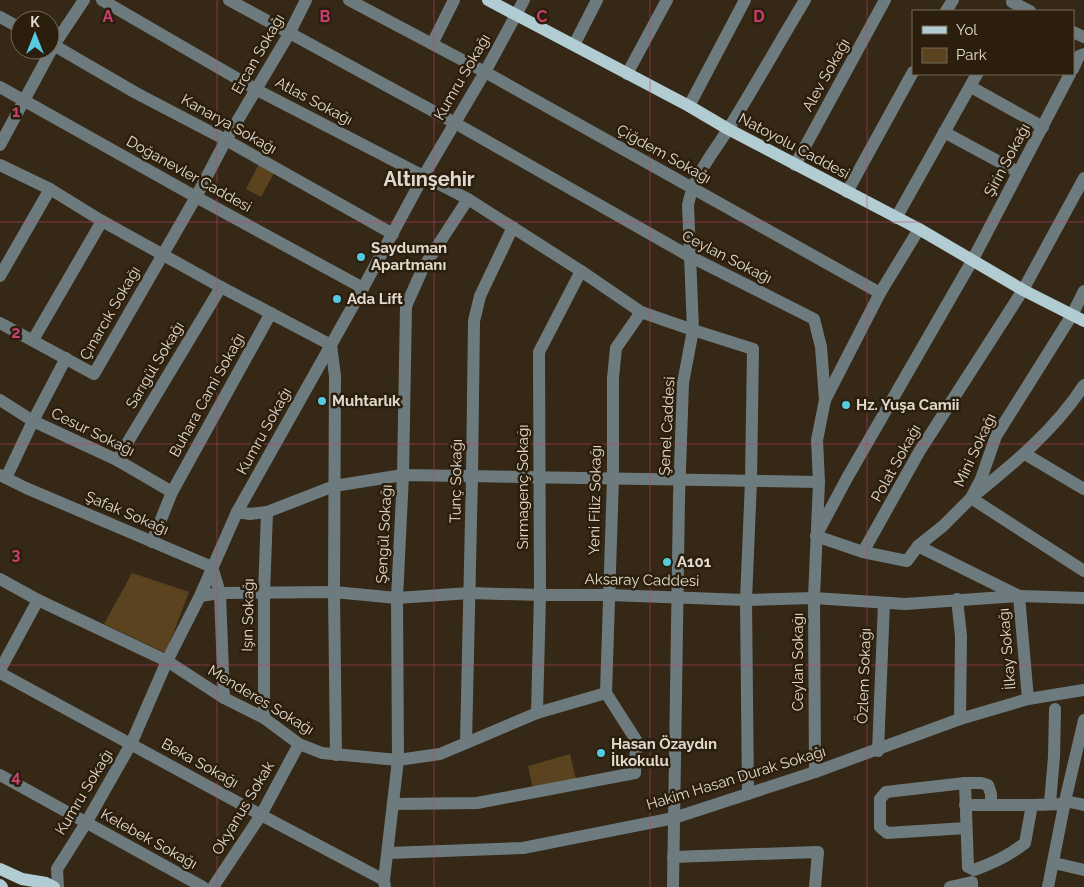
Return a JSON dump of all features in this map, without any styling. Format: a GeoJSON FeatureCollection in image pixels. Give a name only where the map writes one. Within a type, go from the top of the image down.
{"type":"FeatureCollection","features":[{"type":"Feature","properties":{"kind":"main road","name":"Natoyolu Caddesi"},"geometry":{"type":"LineString","coordinates":[[488,0],[689,106],[795,165],[919,229],[1023,290],[1084,321]]}},
{"type":"Feature","properties":{"kind":"main road"},"geometry":{"type":"LineString","coordinates":[[0,869],[34,884],[56,887]]}},
{"type":"Feature","properties":{"kind":"street"},"geometry":{"type":"LineString","coordinates":[[60,33],[84,0]]}},
{"type":"Feature","properties":{"kind":"street","name":"Atlas Sokağı"},"geometry":{"type":"LineString","coordinates":[[102,0],[257,90],[468,199],[581,271],[641,312],[753,349],[751,481]]}},
{"type":"Feature","properties":{"kind":"street","name":"Ceylan Sokağı"},"geometry":{"type":"LineString","coordinates":[[229,0],[455,123],[689,256],[814,319],[821,347],[825,400],[816,440],[819,482],[814,598],[815,772]]}},
{"type":"Feature","properties":{"kind":"street","name":"Ercan Sokağı"},"geometry":{"type":"LineString","coordinates":[[163,254],[196,198],[226,140],[290,34],[306,0]]}},
{"type":"Feature","properties":{"kind":"street","name":"Çiğdem Sokağı"},"geometry":{"type":"LineString","coordinates":[[349,0],[486,72],[880,292]]}},
{"type":"Feature","properties":{"kind":"street"},"geometry":{"type":"LineString","coordinates":[[432,44],[454,0]]}},
{"type":"Feature","properties":{"kind":"street","name":"Kumru Sokağı"},"geometry":{"type":"LineString","coordinates":[[34,884],[56,869],[86,823],[131,744],[167,661],[200,596],[237,512],[423,177],[486,72],[524,0]]}},
{"type":"Feature","properties":{"kind":"street"},"geometry":{"type":"LineString","coordinates":[[574,45],[597,0]]}},
{"type":"Feature","properties":{"kind":"street"},"geometry":{"type":"LineString","coordinates":[[627,74],[667,0]]}},
{"type":"Feature","properties":{"kind":"street"},"geometry":{"type":"LineString","coordinates":[[689,106],[744,0]]}},
{"type":"Feature","properties":{"kind":"street","name":"Şenel Caddesi"},"geometry":{"type":"LineString","coordinates":[[673,887],[683,382],[693,330],[688,205],[691,188],[700,172],[805,0]]}},
{"type":"Feature","properties":{"kind":"street","name":"Alev Sokağı"},"geometry":{"type":"LineString","coordinates":[[795,165],[885,0]]}},
{"type":"Feature","properties":{"kind":"street"},"geometry":{"type":"LineString","coordinates":[[1011,5],[1027,10]]}},
{"type":"Feature","properties":{"kind":"street","name":"Kanarya Sokağı"},"geometry":{"type":"LineString","coordinates":[[60,49],[393,234]]}},
{"type":"Feature","properties":{"kind":"street"},"geometry":{"type":"LineString","coordinates":[[1074,67],[1079,56],[1084,54]]}},
{"type":"Feature","properties":{"kind":"street"},"geometry":{"type":"LineString","coordinates":[[0,144],[44,60]]}},
{"type":"Feature","properties":{"kind":"street"},"geometry":{"type":"LineString","coordinates":[[847,192],[912,74]]}},
{"type":"Feature","properties":{"kind":"street"},"geometry":{"type":"LineString","coordinates":[[896,218],[977,75]]}},
{"type":"Feature","properties":{"kind":"street","name":"Şirin Sokağı"},"geometry":{"type":"LineString","coordinates":[[816,536],[847,478],[972,261],[1069,75]]}},
{"type":"Feature","properties":{"kind":"street","name":"Doğanevler Caddesi"},"geometry":{"type":"LineString","coordinates":[[0,87],[196,198],[363,288]]}},
{"type":"Feature","properties":{"kind":"street"},"geometry":{"type":"LineString","coordinates":[[971,87],[1043,127]]}},
{"type":"Feature","properties":{"kind":"street"},"geometry":{"type":"LineString","coordinates":[[944,132],[1018,172]]}},
{"type":"Feature","properties":{"kind":"street"},"geometry":{"type":"LineString","coordinates":[[0,165],[50,189],[102,221],[331,345],[335,376],[334,592],[336,754]]}},
{"type":"Feature","properties":{"kind":"street","name":"Polat Sokağı"},"geometry":{"type":"LineString","coordinates":[[863,552],[919,452],[1023,290],[1084,178]]}},
{"type":"Feature","properties":{"kind":"street"},"geometry":{"type":"LineString","coordinates":[[0,276],[50,189]]}},
{"type":"Feature","properties":{"kind":"street","name":"Şengül Sokağı"},"geometry":{"type":"LineString","coordinates":[[385,883],[398,760],[397,598],[403,475],[406,306],[423,268],[468,199]]}},
{"type":"Feature","properties":{"kind":"street"},"geometry":{"type":"LineString","coordinates":[[33,340],[102,221]]}},
{"type":"Feature","properties":{"kind":"street","name":"Tunç Sokağı"},"geometry":{"type":"LineString","coordinates":[[466,743],[474,321],[480,296],[513,227]]}},
{"type":"Feature","properties":{"kind":"street"},"geometry":{"type":"LineString","coordinates":[[825,400],[880,292],[919,229]]}},
{"type":"Feature","properties":{"kind":"street","name":"Çınarcık Sokağı"},"geometry":{"type":"LineString","coordinates":[[0,323],[94,374],[163,254]]}},
{"type":"Feature","properties":{"kind":"street","name":"Sırmagenç Sokağı"},"geometry":{"type":"LineString","coordinates":[[537,713],[540,595],[539,352],[581,271]]}},
{"type":"Feature","properties":{"kind":"street","name":"Sarıgül Sokağı"},"geometry":{"type":"LineString","coordinates":[[117,460],[221,287]]}},
{"type":"Feature","properties":{"kind":"street","name":"Mini Sokağı"},"geometry":{"type":"LineString","coordinates":[[863,552],[907,561],[918,546],[943,526],[971,498],[981,479],[996,436],[1072,314],[1084,291]]}},
{"type":"Feature","properties":{"kind":"street","name":"Yeni Filiz Sokağı"},"geometry":{"type":"LineString","coordinates":[[606,693],[612,478],[612,378],[616,348],[641,312]]}},
{"type":"Feature","properties":{"kind":"street","name":"Buhara Cami Sokağı"},"geometry":{"type":"LineString","coordinates":[[152,542],[172,492],[271,313]]}},
{"type":"Feature","properties":{"kind":"street"},"geometry":{"type":"LineString","coordinates":[[3,476],[66,358]]}},
{"type":"Feature","properties":{"kind":"street"},"geometry":{"type":"LineString","coordinates":[[1084,385],[1072,403],[1025,454],[971,498],[1084,571]]}},
{"type":"Feature","properties":{"kind":"street","name":"Cesur Sokağı"},"geometry":{"type":"LineString","coordinates":[[0,400],[32,421],[117,460],[172,492]]}},
{"type":"Feature","properties":{"kind":"street"},"geometry":{"type":"LineString","coordinates":[[1072,403],[1084,409]]}},
{"type":"Feature","properties":{"kind":"street"},"geometry":{"type":"LineString","coordinates":[[1025,454],[1084,489]]}},
{"type":"Feature","properties":{"kind":"street"},"geometry":{"type":"LineString","coordinates":[[237,512],[250,514],[268,512],[334,486],[403,475],[819,482]]}},
{"type":"Feature","properties":{"kind":"street","name":"Şafak Sokağı"},"geometry":{"type":"LineString","coordinates":[[3,476],[26,488],[212,567]]}},
{"type":"Feature","properties":{"kind":"street"},"geometry":{"type":"LineString","coordinates":[[748,794],[746,600],[751,481]]}},
{"type":"Feature","properties":{"kind":"street","name":"Işın Sokağı"},"geometry":{"type":"LineString","coordinates":[[264,718],[264,594],[268,512]]}},
{"type":"Feature","properties":{"kind":"street"},"geometry":{"type":"LineString","coordinates":[[816,536],[863,552]]}},
{"type":"Feature","properties":{"kind":"street"},"geometry":{"type":"LineString","coordinates":[[918,546],[1019,596]]}},
{"type":"Feature","properties":{"kind":"street"},"geometry":{"type":"LineString","coordinates":[[212,567],[220,593],[224,698]]}},
{"type":"Feature","properties":{"kind":"street","name":"Menderes Sokağı"},"geometry":{"type":"LineString","coordinates":[[0,579],[38,600],[167,661],[224,698],[264,718],[299,744],[322,753],[398,760],[440,754],[537,713],[606,693]]}},
{"type":"Feature","properties":{"kind":"street","name":"Aksaray Caddesi"},"geometry":{"type":"LineString","coordinates":[[200,596],[220,593],[334,592],[397,598],[470,593],[609,595],[746,600],[814,598],[905,604],[1019,596],[1084,598]]}},
{"type":"Feature","properties":{"kind":"street","name":"İlkay Sokağı"},"geometry":{"type":"LineString","coordinates":[[1019,596],[1028,699]]}},
{"type":"Feature","properties":{"kind":"street"},"geometry":{"type":"LineString","coordinates":[[957,599],[961,636],[960,719]]}},
{"type":"Feature","properties":{"kind":"street"},"geometry":{"type":"LineString","coordinates":[[0,671],[38,600]]}},
{"type":"Feature","properties":{"kind":"street","name":"Özlem Sokağı"},"geometry":{"type":"LineString","coordinates":[[878,751],[884,602]]}},
{"type":"Feature","properties":{"kind":"street","name":"Beka Sokağı"},"geometry":{"type":"LineString","coordinates":[[0,671],[385,883]]}},
{"type":"Feature","properties":{"kind":"street","name":"Hakim Hasan Durak Sokağı"},"geometry":{"type":"LineString","coordinates":[[388,853],[523,848],[674,818],[878,751],[885,746],[960,719],[1028,699],[1084,690]]}},
{"type":"Feature","properties":{"kind":"street"},"geometry":{"type":"LineString","coordinates":[[393,804],[477,803],[635,773],[636,740],[606,693]]}},
{"type":"Feature","properties":{"kind":"street"},"geometry":{"type":"LineString","coordinates":[[1050,803],[1055,710]]}},
{"type":"Feature","properties":{"kind":"street"},"geometry":{"type":"LineString","coordinates":[[1048,887],[1054,864],[1064,802],[1082,739],[1084,720]]}},
{"type":"Feature","properties":{"kind":"street","name":"Okyanus Sokak"},"geometry":{"type":"LineString","coordinates":[[213,887],[261,815],[299,744]]}},
{"type":"Feature","properties":{"kind":"street","name":"Kelebek Sokağı"},"geometry":{"type":"LineString","coordinates":[[0,775],[203,887]]}},
{"type":"Feature","properties":{"kind":"street"},"geometry":{"type":"LineString","coordinates":[[965,783],[968,867],[974,870],[1025,843],[1032,805]]}},
{"type":"Feature","properties":{"kind":"street"},"geometry":{"type":"LineString","coordinates":[[966,828],[887,833],[880,827],[880,799],[886,792],[965,783],[981,783],[988,785],[991,794],[991,804]]}},
{"type":"Feature","properties":{"kind":"street"},"geometry":{"type":"LineString","coordinates":[[965,805],[1032,805],[1064,802],[1084,805]]}},
{"type":"Feature","properties":{"kind":"street"},"geometry":{"type":"LineString","coordinates":[[673,857],[818,852],[815,887]]}},
{"type":"Feature","properties":{"kind":"street"},"geometry":{"type":"LineString","coordinates":[[1054,864],[1084,870]]}},
{"type":"Feature","properties":{"kind":"street"},"geometry":{"type":"LineString","coordinates":[[56,869],[56,887]]}},
{"type":"Feature","properties":{"kind":"street"},"geometry":{"type":"LineString","coordinates":[[950,887],[972,884]]}},
{"type":"Feature","properties":{"kind":"green space"},"geometry":{"type":"Polygon","coordinates":[[[260,162],[275,171],[261,197],[246,189],[260,162]]]}},
{"type":"Feature","properties":{"kind":"green space"},"geometry":{"type":"Polygon","coordinates":[[[132,573],[189,592],[166,653],[104,624],[132,573]]]}},
{"type":"Feature","properties":{"kind":"green space"},"geometry":{"type":"Polygon","coordinates":[[[570,754],[576,779],[533,788],[528,766],[570,754]]]}},
{"type":"Feature","properties":{"kind":"place","name":"Sayduman Apartmanı"},"geometry":{"type":"Point","coordinates":[361,257]}},
{"type":"Feature","properties":{"kind":"place","name":"Ada Lift"},"geometry":{"type":"Point","coordinates":[337,299]}},
{"type":"Feature","properties":{"kind":"place","name":"Muhtarlık"},"geometry":{"type":"Point","coordinates":[322,401]}},
{"type":"Feature","properties":{"kind":"place","name":"Hz. Yuşa Camii"},"geometry":{"type":"Point","coordinates":[846,405]}},
{"type":"Feature","properties":{"kind":"place","name":"A101"},"geometry":{"type":"Point","coordinates":[667,562]}},
{"type":"Feature","properties":{"kind":"place","name":"Hasan Özaydın İlkokulu"},"geometry":{"type":"Point","coordinates":[601,753]}},
{"type":"Feature","properties":{"kind":"district","name":"Altınşehir"},"geometry":{"type":"Point","coordinates":[429,179]}}]}
